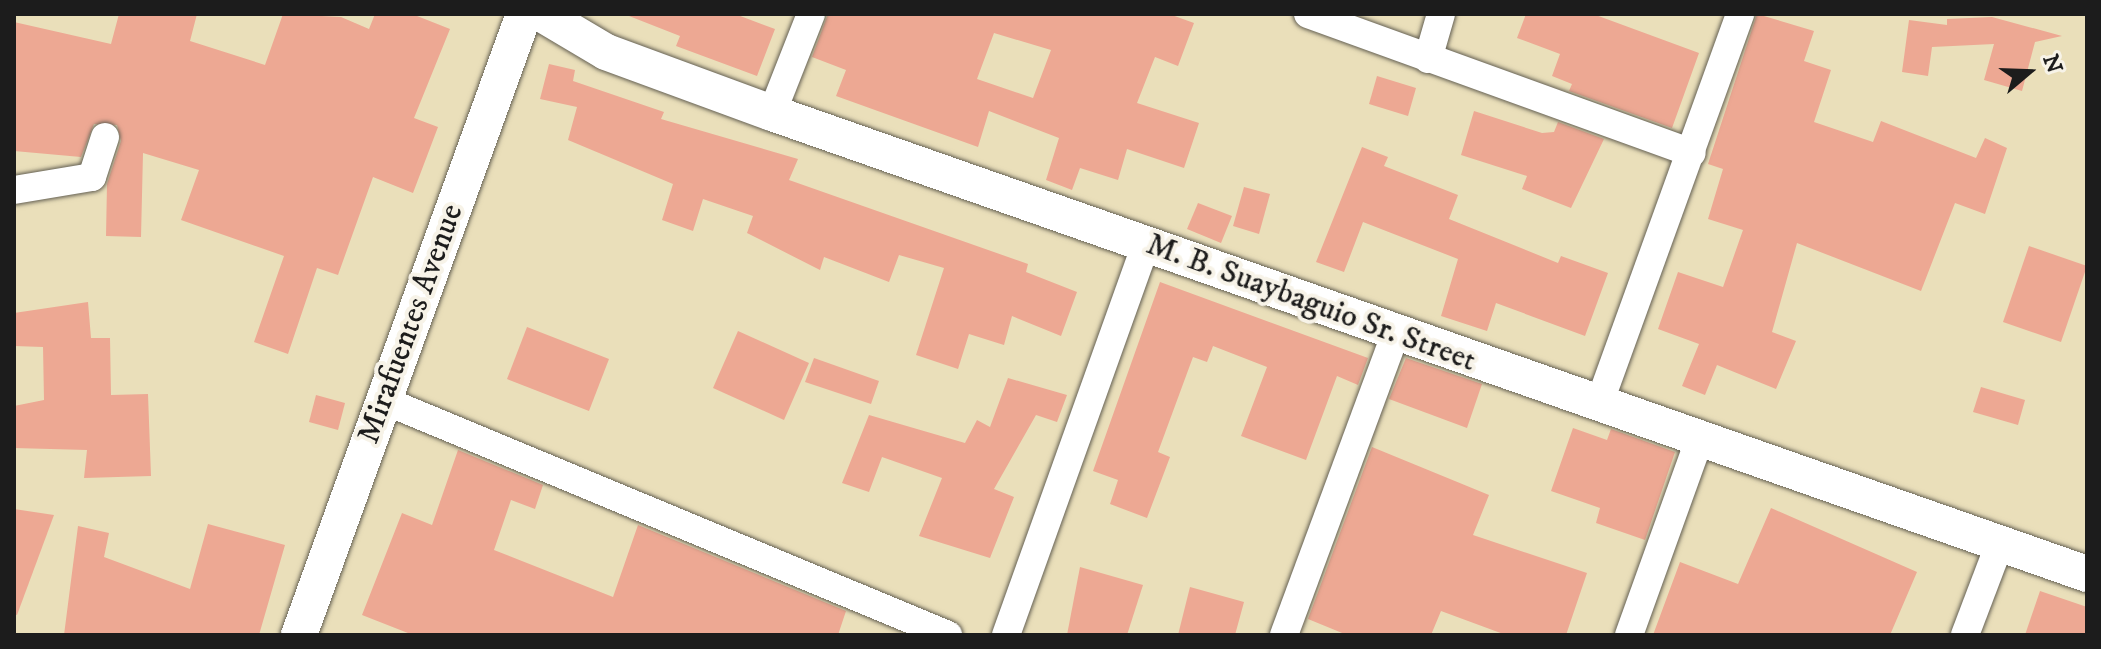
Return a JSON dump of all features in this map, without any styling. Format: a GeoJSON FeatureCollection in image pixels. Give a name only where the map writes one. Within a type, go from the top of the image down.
{"type":"FeatureCollection","features":[{"type":"Feature","properties":{"kind":"street","name":"Mirafuentes Avenue"},"geometry":{"type":"LineString","coordinates":[[299,635],[524,14]]}},
{"type":"Feature","properties":{"kind":"street","name":"M. B. Suaybaguio Sr. Street"},"geometry":{"type":"LineString","coordinates":[[542,14],[606,52],[772,113],[1395,335],[2087,574]]}},
{"type":"Feature","properties":{"kind":"street"},"geometry":{"type":"LineString","coordinates":[[772,113],[811,14]]}},
{"type":"Feature","properties":{"kind":"street"},"geometry":{"type":"LineString","coordinates":[[1308,14],[1692,153]]}},
{"type":"Feature","properties":{"kind":"street"},"geometry":{"type":"LineString","coordinates":[[1428,59],[1441,14]]}},
{"type":"Feature","properties":{"kind":"street"},"geometry":{"type":"LineString","coordinates":[[1599,404],[1740,14]]}},
{"type":"Feature","properties":{"kind":"street"},"geometry":{"type":"LineString","coordinates":[[14,190],[92,177],[105,137]]}},
{"type":"Feature","properties":{"kind":"street"},"geometry":{"type":"LineString","coordinates":[[1006,635],[1146,244]]}},
{"type":"Feature","properties":{"kind":"street"},"geometry":{"type":"LineString","coordinates":[[1284,635],[1395,335]]}},
{"type":"Feature","properties":{"kind":"street"},"geometry":{"type":"LineString","coordinates":[[383,400],[948,635]]}},
{"type":"Feature","properties":{"kind":"street"},"geometry":{"type":"LineString","coordinates":[[1629,635],[1700,438]]}},
{"type":"Feature","properties":{"kind":"street"},"geometry":{"type":"LineString","coordinates":[[1965,635],[2000,543]]}},
{"type":"Feature","properties":{"kind":"building"},"geometry":{"type":"Polygon","coordinates":[[[119,14],[197,14],[190,41],[265,65],[283,14],[341,17],[369,29],[375,14],[412,14],[450,29],[414,118],[438,127],[413,193],[373,177],[338,275],[317,268],[288,354],[254,342],[284,256],[181,220],[199,170],[143,153],[141,237],[106,236],[107,184],[121,141],[117,125],[94,124],[81,157],[14,151],[14,22],[111,44],[119,14]]]}},
{"type":"Feature","properties":{"kind":"building"},"geometry":{"type":"Polygon","coordinates":[[[735,14],[775,29],[757,76],[676,46],[680,36],[629,16],[735,14]]]}},
{"type":"Feature","properties":{"kind":"building"},"geometry":{"type":"Polygon","coordinates":[[[828,14],[1169,14],[1194,23],[1178,66],[1155,57],[1137,103],[1199,123],[1184,168],[1127,149],[1118,180],[1080,168],[1072,190],[1046,180],[1059,138],[989,111],[978,147],[836,96],[846,70],[812,57],[828,14]],[[994,33],[977,79],[1033,98],[1051,50],[994,33]]]}},
{"type":"Feature","properties":{"kind":"building"},"geometry":{"type":"Polygon","coordinates":[[[1526,14],[1593,14],[1699,53],[1672,128],[1569,91],[1572,84],[1552,76],[1560,54],[1517,38],[1526,14]]]}},
{"type":"Feature","properties":{"kind":"building"},"geometry":{"type":"Polygon","coordinates":[[[1757,14],[1814,31],[1804,61],[1831,70],[1814,122],[1873,142],[1881,121],[1976,158],[1985,138],[2007,148],[1985,214],[1955,203],[1921,291],[1797,243],[1772,332],[1796,341],[1776,389],[1717,365],[1705,395],[1682,386],[1699,344],[1658,329],[1678,272],[1723,287],[1743,230],[1708,219],[1723,169],[1708,164],[1757,14]]]}},
{"type":"Feature","properties":{"kind":"building"},"geometry":{"type":"Polygon","coordinates":[[[1992,17],[2062,36],[2035,42],[2022,91],[1984,80],[1994,44],[1932,47],[1928,76],[1902,72],[1909,20],[1947,25],[1947,19],[1992,17]]]}},
{"type":"Feature","properties":{"kind":"building"},"geometry":{"type":"Polygon","coordinates":[[[549,64],[575,70],[573,81],[664,112],[661,119],[798,159],[789,180],[1028,264],[1026,272],[1077,292],[1061,336],[1012,316],[1004,345],[969,334],[958,369],[916,355],[944,268],[899,255],[889,282],[824,257],[820,270],[747,233],[753,216],[703,199],[693,231],[662,220],[673,184],[568,140],[577,107],[540,99],[549,64]]]}},
{"type":"Feature","properties":{"kind":"building"},"geometry":{"type":"Polygon","coordinates":[[[1377,76],[1416,88],[1408,116],[1369,104],[1377,76]]]}},
{"type":"Feature","properties":{"kind":"building"},"geometry":{"type":"Polygon","coordinates":[[[1474,111],[1542,133],[1554,132],[1558,122],[1604,139],[1571,208],[1522,189],[1527,176],[1461,155],[1474,111]]]}},
{"type":"Feature","properties":{"kind":"building"},"geometry":{"type":"Polygon","coordinates":[[[1362,147],[1388,157],[1384,166],[1458,195],[1449,219],[1558,263],[1561,256],[1608,273],[1585,336],[1496,303],[1487,331],[1441,316],[1458,259],[1363,222],[1344,272],[1316,262],[1362,147]]]}},
{"type":"Feature","properties":{"kind":"building"},"geometry":{"type":"Polygon","coordinates":[[[1244,187],[1270,194],[1259,234],[1233,226],[1244,187]]]}},
{"type":"Feature","properties":{"kind":"building"},"geometry":{"type":"Polygon","coordinates":[[[1198,203],[1232,216],[1221,243],[1187,229],[1198,203]]]}},
{"type":"Feature","properties":{"kind":"building"},"geometry":{"type":"Polygon","coordinates":[[[2029,246],[2087,266],[2061,342],[2003,322],[2029,246]]]}},
{"type":"Feature","properties":{"kind":"building"},"geometry":{"type":"Polygon","coordinates":[[[1160,282],[1368,358],[1358,385],[1337,376],[1306,460],[1241,436],[1267,367],[1213,346],[1207,362],[1193,357],[1158,452],[1170,457],[1147,518],[1110,504],[1118,480],[1093,471],[1160,282]]]}},
{"type":"Feature","properties":{"kind":"building"},"geometry":{"type":"Polygon","coordinates":[[[88,302],[91,338],[110,338],[111,395],[148,394],[151,476],[84,478],[87,450],[14,448],[14,406],[44,400],[43,347],[14,346],[14,313],[88,302]]]}},
{"type":"Feature","properties":{"kind":"building"},"geometry":{"type":"Polygon","coordinates":[[[527,327],[609,359],[589,411],[507,379],[527,327]]]}},
{"type":"Feature","properties":{"kind":"building"},"geometry":{"type":"Polygon","coordinates":[[[738,331],[809,363],[784,420],[713,388],[738,331]]]}},
{"type":"Feature","properties":{"kind":"building"},"geometry":{"type":"Polygon","coordinates":[[[814,358],[879,381],[871,404],[805,382],[814,358]]]}},
{"type":"Feature","properties":{"kind":"building"},"geometry":{"type":"Polygon","coordinates":[[[1406,358],[1482,384],[1467,428],[1389,399],[1406,358]]]}},
{"type":"Feature","properties":{"kind":"building"},"geometry":{"type":"Polygon","coordinates":[[[1008,378],[1067,395],[1057,422],[1036,415],[994,489],[1014,497],[990,558],[919,536],[942,478],[882,457],[869,492],[842,483],[869,415],[965,443],[977,420],[990,427],[1008,378]]]}},
{"type":"Feature","properties":{"kind":"building"},"geometry":{"type":"Polygon","coordinates":[[[1981,387],[2025,400],[2018,425],[1973,412],[1981,387]]]}},
{"type":"Feature","properties":{"kind":"building"},"geometry":{"type":"Polygon","coordinates":[[[316,395],[345,403],[338,430],[309,422],[316,395]]]}},
{"type":"Feature","properties":{"kind":"building"},"geometry":{"type":"Polygon","coordinates":[[[1573,428],[1607,440],[1611,429],[1675,452],[1645,540],[1596,523],[1600,508],[1551,491],[1573,428]]]}},
{"type":"Feature","properties":{"kind":"building"},"geometry":{"type":"Polygon","coordinates":[[[1372,447],[1489,495],[1473,535],[1587,573],[1566,635],[1506,635],[1441,611],[1431,635],[1347,635],[1308,619],[1372,447]]]}},
{"type":"Feature","properties":{"kind":"building"},"geometry":{"type":"Polygon","coordinates":[[[458,450],[543,485],[535,509],[511,500],[494,550],[613,597],[638,525],[846,611],[838,635],[413,635],[362,615],[402,513],[432,525],[458,450]]]}},
{"type":"Feature","properties":{"kind":"building"},"geometry":{"type":"Polygon","coordinates":[[[1771,508],[1917,572],[1890,635],[1653,635],[1680,562],[1738,584],[1771,508]]]}},
{"type":"Feature","properties":{"kind":"building"},"geometry":{"type":"Polygon","coordinates":[[[14,509],[54,515],[17,615],[14,614],[14,509]]]}},
{"type":"Feature","properties":{"kind":"building"},"geometry":{"type":"Polygon","coordinates":[[[208,524],[285,545],[259,635],[64,635],[78,526],[109,533],[104,557],[190,589],[208,524]]]}},
{"type":"Feature","properties":{"kind":"building"},"geometry":{"type":"Polygon","coordinates":[[[1080,567],[1143,585],[1127,635],[1067,635],[1080,567]]]}},
{"type":"Feature","properties":{"kind":"building"},"geometry":{"type":"Polygon","coordinates":[[[1190,587],[1244,602],[1235,635],[1178,635],[1190,587]]]}},
{"type":"Feature","properties":{"kind":"building"},"geometry":{"type":"Polygon","coordinates":[[[2040,591],[2087,607],[2087,635],[2025,635],[2040,591]]]}}]}
